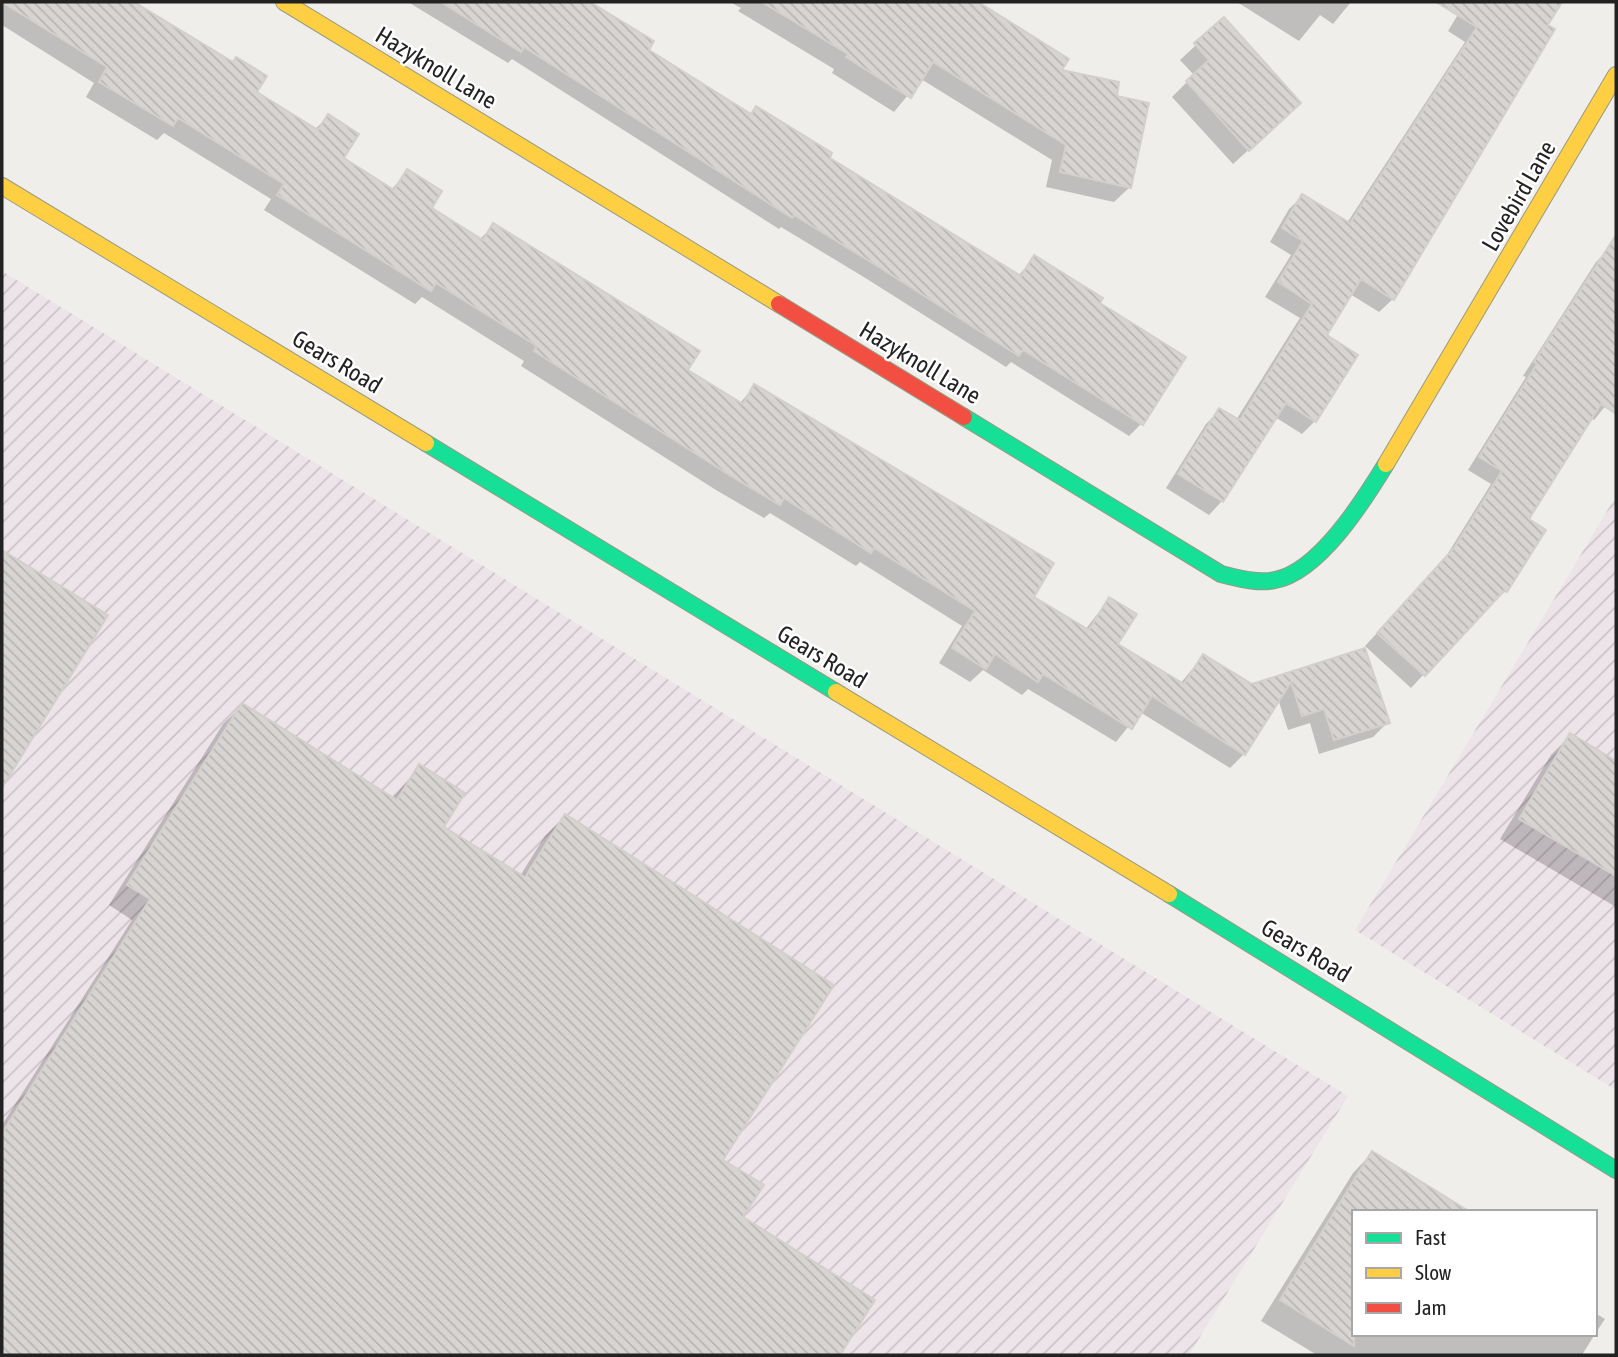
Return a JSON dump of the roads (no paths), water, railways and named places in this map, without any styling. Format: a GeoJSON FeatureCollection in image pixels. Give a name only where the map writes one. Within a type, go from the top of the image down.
{"type":"FeatureCollection","features":[{"type":"Feature","properties":{"kind":"main road","name":"Hazyknoll Lane"},"geometry":{"type":"LineString","coordinates":[[284,2],[1222,574],[1264,583],[1292,574],[1324,545],[1364,499],[1462,339]]}},
{"type":"Feature","properties":{"kind":"main road","name":"Lovebird Lane"},"geometry":{"type":"LineString","coordinates":[[1462,339],[1616,75]]}},
{"type":"Feature","properties":{"kind":"main road","name":"Gears Road"},"geometry":{"type":"LineString","coordinates":[[2,186],[1358,1009],[1616,1170]]}}]}
